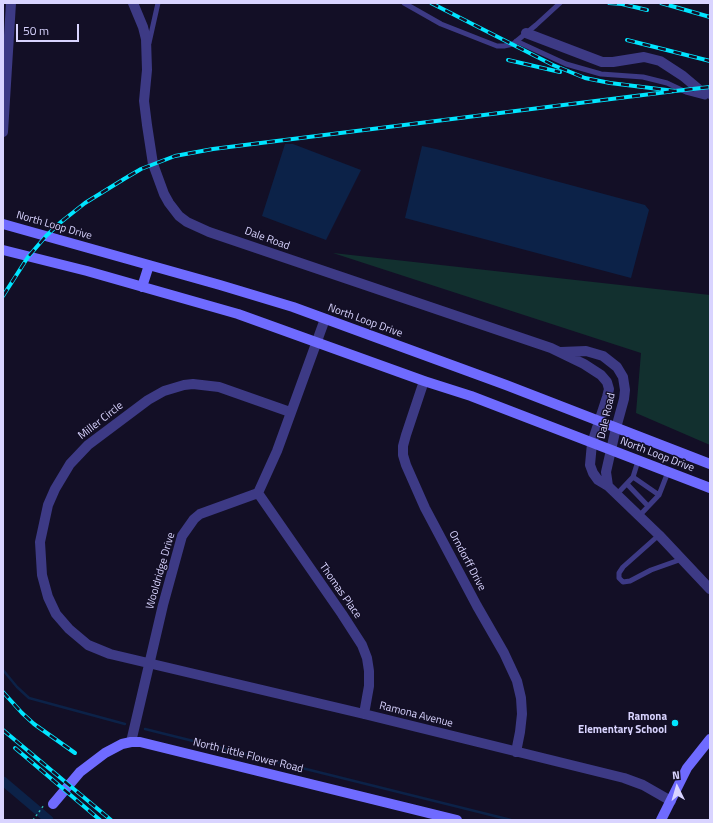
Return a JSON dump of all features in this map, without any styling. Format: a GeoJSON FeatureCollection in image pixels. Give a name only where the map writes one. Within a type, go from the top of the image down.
{"type":"FeatureCollection","features":[{"type":"Feature","properties":{"kind":"main road","name":"North Loop Drive"},"geometry":{"type":"LineString","coordinates":[[3,224],[262,297],[506,385],[710,464]]}},
{"type":"Feature","properties":{"kind":"main road","name":"North Loop Drive"},"geometry":{"type":"LineString","coordinates":[[3,250],[238,314],[317,341],[424,381],[471,396],[710,488]]}},
{"type":"Feature","properties":{"kind":"main road"},"geometry":{"type":"LineString","coordinates":[[142,287],[149,265]]}},
{"type":"Feature","properties":{"kind":"main road"},"geometry":{"type":"LineString","coordinates":[[661,820],[687,768],[710,739]]}},
{"type":"Feature","properties":{"kind":"main road","name":"North Little Flower Road"},"geometry":{"type":"LineString","coordinates":[[48,805],[72,781],[105,753],[122,744],[131,742],[150,744],[457,820]]}},
{"type":"Feature","properties":{"kind":"street"},"geometry":{"type":"LineString","coordinates":[[3,132],[11,3]]}},
{"type":"Feature","properties":{"kind":"street","name":"Dale Road"},"geometry":{"type":"LineString","coordinates":[[133,3],[143,27],[147,53],[144,100],[146,125],[154,164],[158,180],[169,203],[179,216],[187,222],[209,232],[559,352],[584,364],[601,375],[607,382],[609,389],[592,443],[590,465],[593,473],[598,480],[608,486],[659,535],[710,589]]}},
{"type":"Feature","properties":{"kind":"street"},"geometry":{"type":"LineString","coordinates":[[526,33],[602,62],[614,62],[644,57],[660,61],[683,76],[702,92],[710,95]]}},
{"type":"Feature","properties":{"kind":"street"},"geometry":{"type":"LineString","coordinates":[[258,493],[277,451],[325,319]]}},
{"type":"Feature","properties":{"kind":"street","name":"Dale Road"},"geometry":{"type":"LineString","coordinates":[[559,352],[582,351],[595,353],[609,360],[617,367],[623,378],[625,390],[624,399],[606,472],[608,486]]}},
{"type":"Feature","properties":{"kind":"street","name":"Orndorff Drive"},"geometry":{"type":"LineString","coordinates":[[424,381],[406,435],[403,446],[403,455],[424,508],[477,606],[504,652],[517,681],[521,698],[522,714],[516,752]]}},
{"type":"Feature","properties":{"kind":"street","name":"Miller Circle"},"geometry":{"type":"LineString","coordinates":[[150,663],[110,654],[88,645],[69,629],[56,614],[43,583],[40,556],[42,532],[48,505],[55,489],[70,464],[88,444],[148,400],[164,391],[193,384],[219,387],[290,412]]}},
{"type":"Feature","properties":{"kind":"street","name":"Wooldridge Drive"},"geometry":{"type":"LineString","coordinates":[[131,742],[182,536],[194,519],[206,512],[258,493]]}},
{"type":"Feature","properties":{"kind":"street","name":"Thomas Place"},"geometry":{"type":"LineString","coordinates":[[258,493],[362,645],[367,658],[370,686],[364,714]]}},
{"type":"Feature","properties":{"kind":"street","name":"Ramona Avenue"},"geometry":{"type":"LineString","coordinates":[[150,663],[624,778],[643,785],[671,800]]}},
{"type":"Feature","properties":{"kind":"lane"},"geometry":{"type":"LineString","coordinates":[[147,53],[158,3]]}},
{"type":"Feature","properties":{"kind":"lane"},"geometry":{"type":"LineString","coordinates":[[404,3],[441,24],[497,46],[513,44],[560,3]]}},
{"type":"Feature","properties":{"kind":"lane"},"geometry":{"type":"LineString","coordinates":[[516,41],[566,64],[601,74],[643,77],[667,83],[686,92],[703,97],[710,95]]}},
{"type":"Feature","properties":{"kind":"lane"},"geometry":{"type":"LineString","coordinates":[[616,494],[633,477],[638,461]]}},
{"type":"Feature","properties":{"kind":"lane"},"geometry":{"type":"LineString","coordinates":[[639,516],[659,495],[668,472]]}},
{"type":"Feature","properties":{"kind":"lane"},"geometry":{"type":"LineString","coordinates":[[633,477],[659,495]]}},
{"type":"Feature","properties":{"kind":"lane"},"geometry":{"type":"LineString","coordinates":[[627,484],[648,506]]}},
{"type":"Feature","properties":{"kind":"lane"},"geometry":{"type":"LineString","coordinates":[[659,535],[623,567],[619,573],[619,578],[623,582],[630,581],[651,570],[682,559]]}},
{"type":"Feature","properties":{"kind":"path"},"geometry":{"type":"LineString","coordinates":[[32,820],[48,805]]}},
{"type":"Feature","properties":{"kind":"green space"},"geometry":{"type":"Polygon","coordinates":[[[333,253],[710,295],[710,445],[636,413],[641,353],[333,253]]]}},
{"type":"Feature","properties":{"kind":"water"},"geometry":{"type":"Polygon","coordinates":[[[285,144],[293,144],[361,170],[326,240],[262,216],[285,144]]]}},
{"type":"Feature","properties":{"kind":"water"},"geometry":{"type":"Polygon","coordinates":[[[422,146],[645,205],[649,210],[631,278],[405,218],[422,146]]]}},
{"type":"Feature","properties":{"kind":"waterway"},"geometry":{"type":"LineString","coordinates":[[3,670],[17,687],[29,698],[125,724]]}},
{"type":"Feature","properties":{"kind":"waterway"},"geometry":{"type":"LineString","coordinates":[[145,729],[511,820]]}},
{"type":"Feature","properties":{"kind":"waterway"},"geometry":{"type":"LineString","coordinates":[[3,781],[49,820]]}},
{"type":"Feature","properties":{"kind":"railway"},"geometry":{"type":"LineString","coordinates":[[431,3],[553,65],[585,78],[610,83],[675,91],[710,87]]}},
{"type":"Feature","properties":{"kind":"railway"},"geometry":{"type":"LineString","coordinates":[[609,3],[622,4],[647,10]]}},
{"type":"Feature","properties":{"kind":"railway"},"geometry":{"type":"LineString","coordinates":[[661,3],[710,17]]}},
{"type":"Feature","properties":{"kind":"railway"},"geometry":{"type":"LineString","coordinates":[[627,40],[710,61]]}},
{"type":"Feature","properties":{"kind":"railway"},"geometry":{"type":"LineString","coordinates":[[508,60],[560,72]]}},
{"type":"Feature","properties":{"kind":"railway"},"geometry":{"type":"LineString","coordinates":[[3,296],[28,257],[46,236],[61,222],[85,203],[141,169],[175,156],[213,149],[675,91]]}},
{"type":"Feature","properties":{"kind":"railway"},"geometry":{"type":"LineString","coordinates":[[3,692],[34,724],[75,753]]}},
{"type":"Feature","properties":{"kind":"railway"},"geometry":{"type":"LineString","coordinates":[[3,730],[111,820]]}},
{"type":"Feature","properties":{"kind":"railway"},"geometry":{"type":"LineString","coordinates":[[15,748],[100,820]]}},
{"type":"Feature","properties":{"kind":"place","name":"Ramona Elementary School"},"geometry":{"type":"Point","coordinates":[675,723]}}]}
